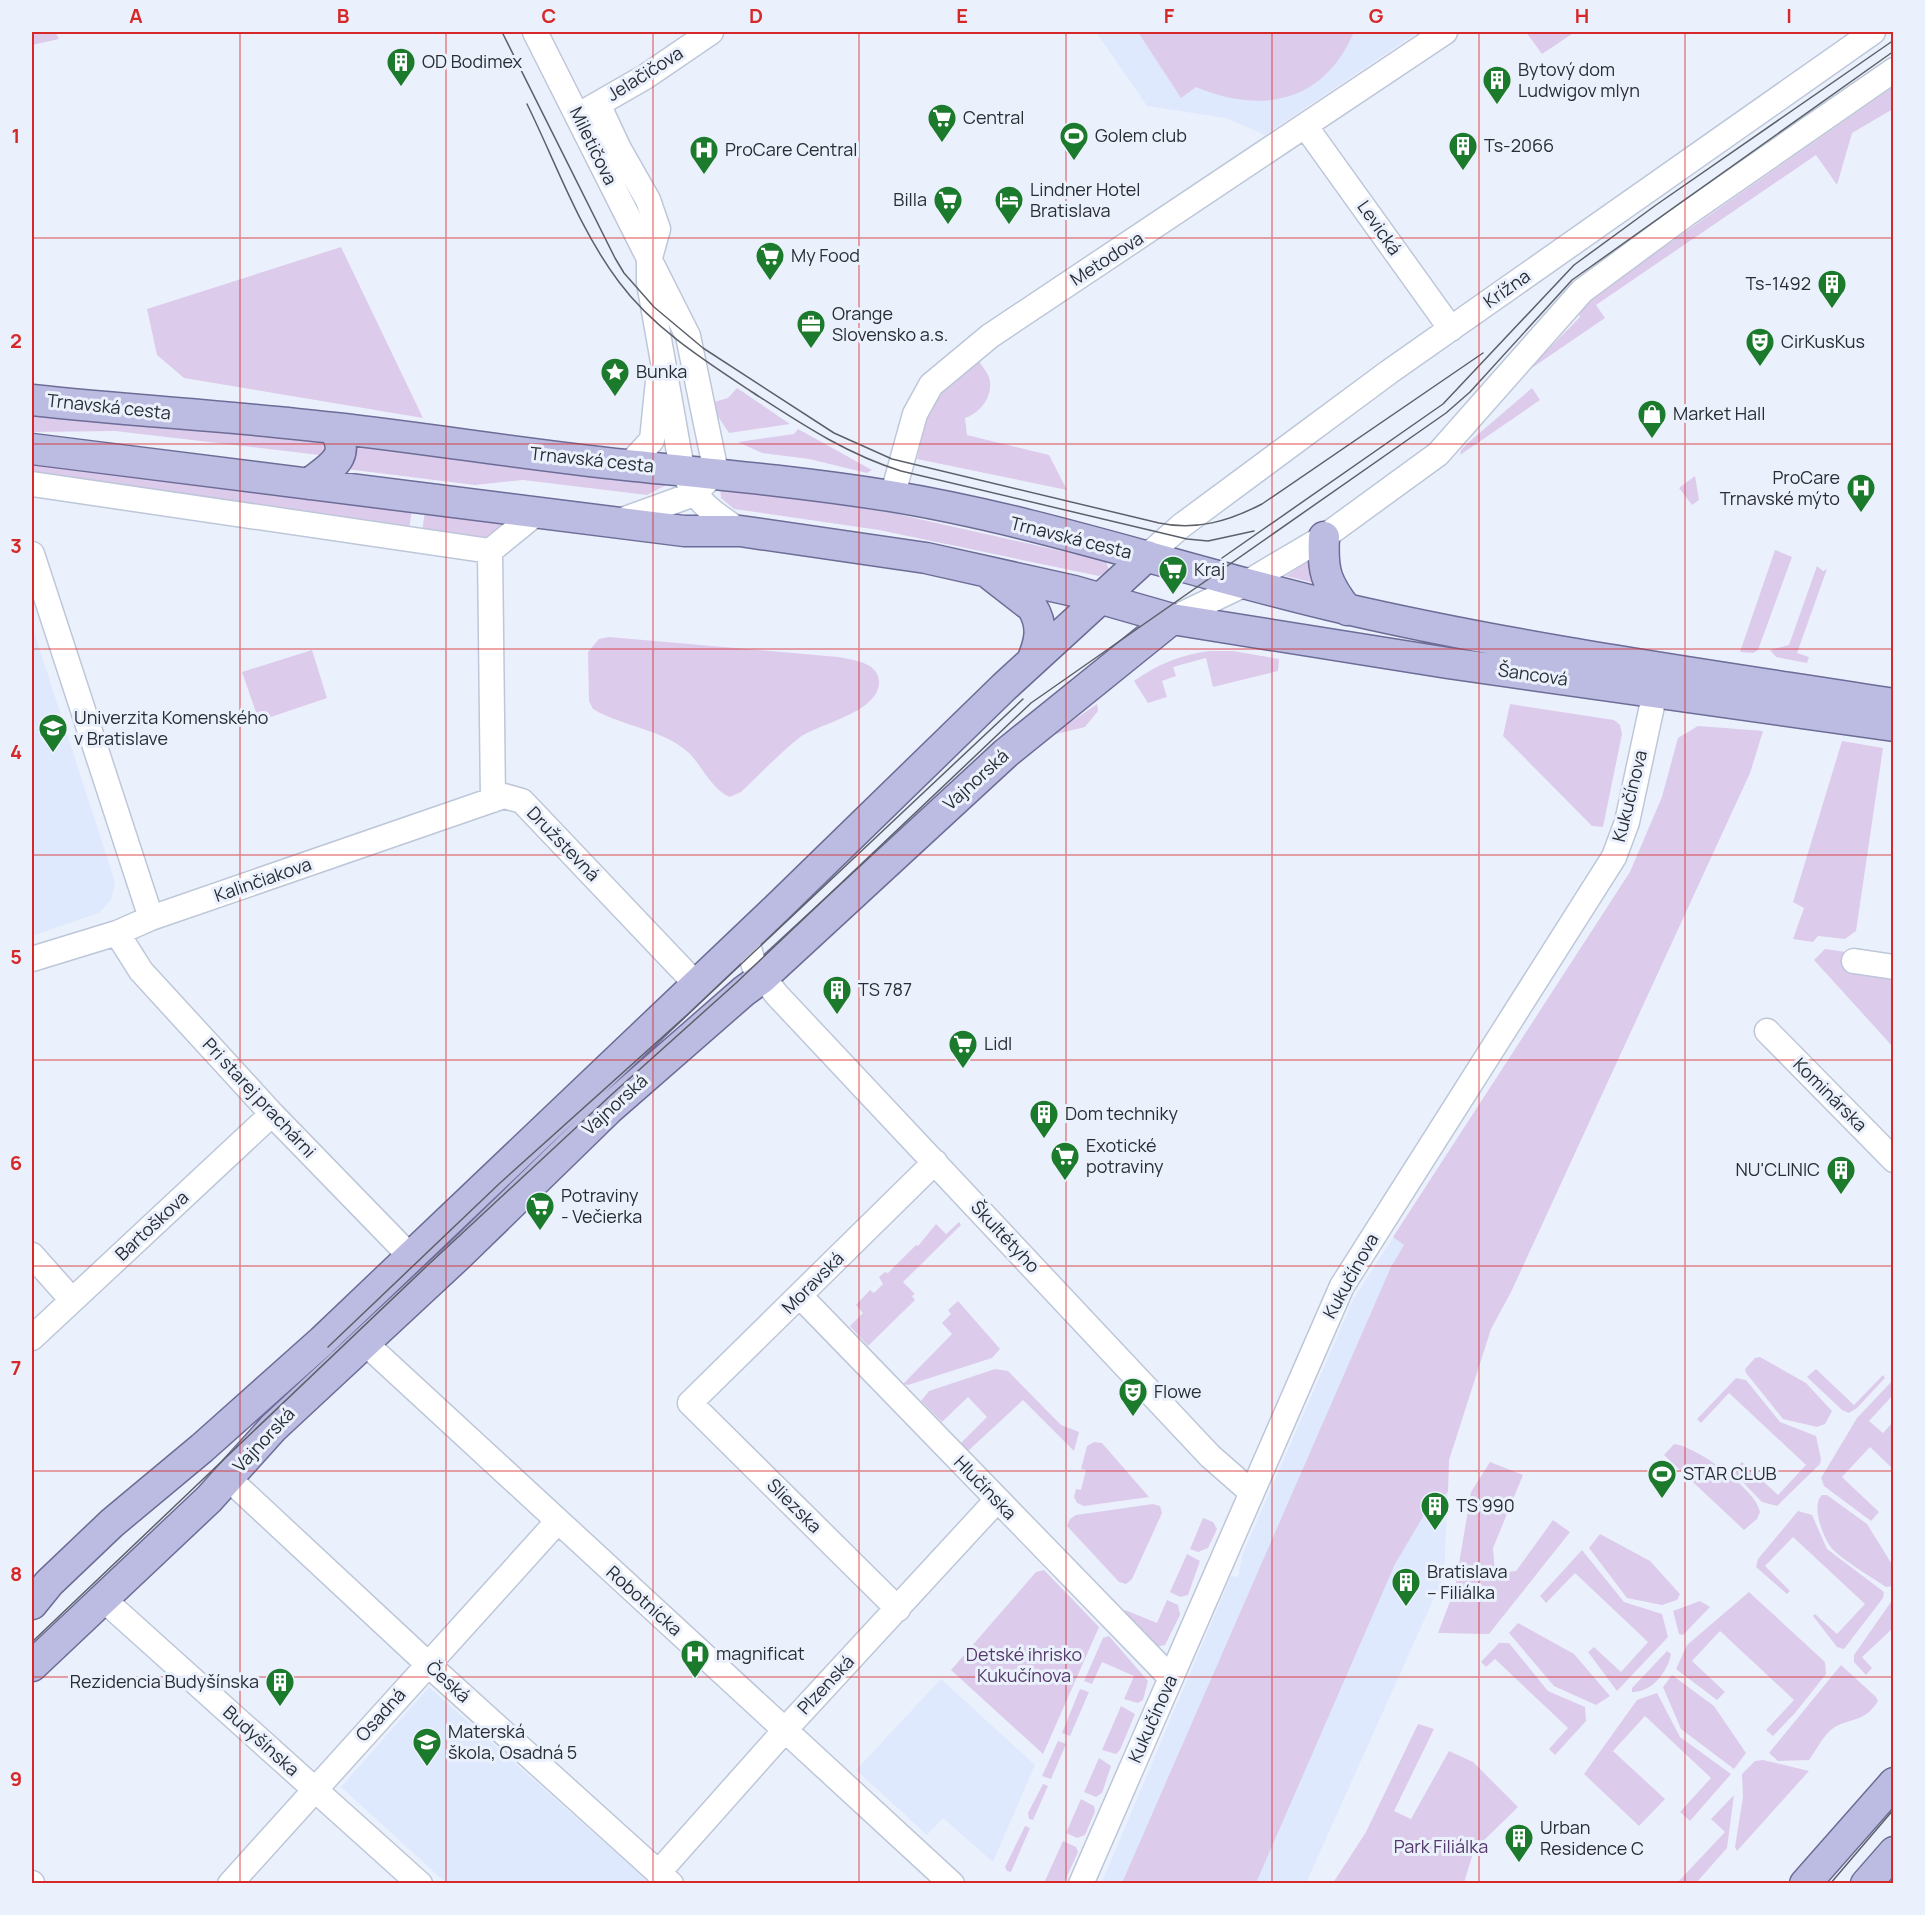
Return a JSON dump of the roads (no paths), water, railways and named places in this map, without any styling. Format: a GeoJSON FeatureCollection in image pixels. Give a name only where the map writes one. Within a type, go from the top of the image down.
{"type":"FeatureCollection","features":[{"type":"Feature","properties":{"kind":"main road","name":"Trnavská cesta"},"geometry":{"type":"LineString","coordinates":[[32,400],[333,428],[628,466],[688,482],[716,472],[892,497],[1147,556],[1243,585]]}},
{"type":"Feature","properties":{"kind":"main road"},"geometry":{"type":"LineString","coordinates":[[309,484],[334,464],[342,453],[341,440],[333,428]]}},
{"type":"Feature","properties":{"kind":"main road"},"geometry":{"type":"LineString","coordinates":[[32,449],[614,523],[684,531],[740,531],[926,558],[1100,597]]}},
{"type":"Feature","properties":{"kind":"main road"},"geometry":{"type":"LineString","coordinates":[[1324,537],[1322,563],[1329,587],[1347,609]]}},
{"type":"Feature","properties":{"kind":"main road","name":"Vajnorská"},"geometry":{"type":"LineString","coordinates":[[32,1604],[50,1582],[112,1523],[322,1341],[1032,661],[1147,556]]}},
{"type":"Feature","properties":{"kind":"main road"},"geometry":{"type":"LineString","coordinates":[[985,571],[1032,607],[1036,614],[1041,633],[1032,661]]}},
{"type":"Feature","properties":{"kind":"main road","name":"Šancová"},"geometry":{"type":"LineString","coordinates":[[1243,585],[1347,609],[1636,666],[1893,704]]}},
{"type":"Feature","properties":{"kind":"main road","name":"Šancová"},"geometry":{"type":"LineString","coordinates":[[1100,597],[1172,619],[1318,644],[1893,726]]}},
{"type":"Feature","properties":{"kind":"main road","name":"Vajnorská"},"geometry":{"type":"LineString","coordinates":[[32,1666],[228,1478],[273,1428],[459,1255],[610,1108],[744,991],[762,978],[1006,753],[1172,619]]}},
{"type":"Feature","properties":{"kind":"main road","name":"Vajnorská"},"geometry":{"type":"LineString","coordinates":[[32,1633],[56,1634],[93,1609]]}},
{"type":"Feature","properties":{"kind":"main road"},"geometry":{"type":"LineString","coordinates":[[1805,1884],[1893,1783]]}},
{"type":"Feature","properties":{"kind":"main road"},"geometry":{"type":"LineString","coordinates":[[1866,1884],[1893,1852]]}},
{"type":"Feature","properties":{"kind":"street","name":"Miletičova"},"geometry":{"type":"LineString","coordinates":[[535,32],[688,336],[716,472]]}},
{"type":"Feature","properties":{"kind":"street","name":"Jelačičova"},"geometry":{"type":"LineString","coordinates":[[577,115],[645,77],[711,32]]}},
{"type":"Feature","properties":{"kind":"street","name":"Metodova"},"geometry":{"type":"LineString","coordinates":[[892,497],[915,414],[931,385],[990,336],[1178,213],[1445,32]]}},
{"type":"Feature","properties":{"kind":"street","name":"Krížna"},"geometry":{"type":"LineString","coordinates":[[1147,556],[1181,526],[1451,329],[1873,32]]}},
{"type":"Feature","properties":{"kind":"street"},"geometry":{"type":"LineString","coordinates":[[1172,619],[1243,585],[1324,537],[1438,454],[1582,291],[1685,214],[1893,69]]}},
{"type":"Feature","properties":{"kind":"street"},"geometry":{"type":"LineString","coordinates":[[598,104],[619,149],[648,200],[658,229],[649,261]]}},
{"type":"Feature","properties":{"kind":"street","name":"Levická"},"geometry":{"type":"LineString","coordinates":[[1306,127],[1451,329]]}},
{"type":"Feature","properties":{"kind":"street","name":"Miletičova"},"geometry":{"type":"LineString","coordinates":[[649,261],[649,283],[688,482]]}},
{"type":"Feature","properties":{"kind":"street"},"geometry":{"type":"LineString","coordinates":[[628,466],[652,440],[662,349]]}},
{"type":"Feature","properties":{"kind":"street"},"geometry":{"type":"LineString","coordinates":[[614,523],[688,482],[705,507],[740,531]]}},
{"type":"Feature","properties":{"kind":"street"},"geometry":{"type":"LineString","coordinates":[[32,484],[490,551],[538,512]]}},
{"type":"Feature","properties":{"kind":"street"},"geometry":{"type":"LineString","coordinates":[[490,551],[493,800]]}},
{"type":"Feature","properties":{"kind":"street"},"geometry":{"type":"LineString","coordinates":[[32,554],[151,918]]}},
{"type":"Feature","properties":{"kind":"street","name":"Kukučínova"},"geometry":{"type":"LineString","coordinates":[[1081,1884],[1349,1272],[1614,857],[1627,822],[1655,692]]}},
{"type":"Feature","properties":{"kind":"street","name":"Družstevná"},"geometry":{"type":"LineString","coordinates":[[493,800],[504,796],[522,801],[696,984]]}},
{"type":"Feature","properties":{"kind":"street","name":"Kalinčiakova"},"geometry":{"type":"LineString","coordinates":[[32,959],[117,933],[151,918],[493,800]]}},
{"type":"Feature","properties":{"kind":"street","name":"Pri starej prachárni"},"geometry":{"type":"LineString","coordinates":[[117,933],[141,971],[272,1114],[410,1256]]}},
{"type":"Feature","properties":{"kind":"street","name":"Škultétyho"},"geometry":{"type":"LineString","coordinates":[[746,937],[750,956],[762,978],[1210,1456],[1251,1492]]}},
{"type":"Feature","properties":{"kind":"street"},"geometry":{"type":"LineString","coordinates":[[1854,961],[1893,967]]}},
{"type":"Feature","properties":{"kind":"street","name":"Kominárska"},"geometry":{"type":"LineString","coordinates":[[1767,1031],[1893,1160]]}},
{"type":"Feature","properties":{"kind":"street","name":"Bartoškova"},"geometry":{"type":"LineString","coordinates":[[32,1338],[272,1114]]}},
{"type":"Feature","properties":{"kind":"street","name":"Moravská"},"geometry":{"type":"LineString","coordinates":[[690,1404],[935,1162]]}},
{"type":"Feature","properties":{"kind":"street"},"geometry":{"type":"LineString","coordinates":[[32,1255],[72,1300]]}},
{"type":"Feature","properties":{"kind":"street","name":"Hlučínska"},"geometry":{"type":"LineString","coordinates":[[800,1296],[1171,1678]]}},
{"type":"Feature","properties":{"kind":"street","name":"Robotnícka"},"geometry":{"type":"LineString","coordinates":[[364,1342],[952,1884]]}},
{"type":"Feature","properties":{"kind":"street","name":"Sliezska"},"geometry":{"type":"LineString","coordinates":[[690,1404],[898,1609]]}},
{"type":"Feature","properties":{"kind":"street","name":"Česká"},"geometry":{"type":"LineString","coordinates":[[228,1478],[428,1664],[665,1878]]}},
{"type":"Feature","properties":{"kind":"street","name":"Plzenská"},"geometry":{"type":"LineString","coordinates":[[665,1878],[785,1730],[997,1500]]}},
{"type":"Feature","properties":{"kind":"street","name":"Osadná"},"geometry":{"type":"LineString","coordinates":[[230,1884],[557,1522]]}},
{"type":"Feature","properties":{"kind":"street","name":"Budyšínska"},"geometry":{"type":"LineString","coordinates":[[93,1609],[314,1789],[420,1884]]}},
{"type":"Feature","properties":{"kind":"tram line"},"geometry":{"type":"LineString","coordinates":[[502,32],[615,258],[624,273],[654,307],[703,348],[834,433],[892,459],[1159,523],[1186,526],[1212,523],[1225,520],[1262,504],[1483,353]]}},
{"type":"Feature","properties":{"kind":"tram line"},"geometry":{"type":"LineString","coordinates":[[1222,558],[1443,404],[1574,265],[1656,205],[1894,40]]}},
{"type":"Feature","properties":{"kind":"tram line"},"geometry":{"type":"LineString","coordinates":[[32,1642],[429,1264],[736,983],[1031,703],[1446,413],[1470,392],[1572,280],[1894,51]]}},
{"type":"Feature","properties":{"kind":"tram line"},"geometry":{"type":"LineString","coordinates":[[527,104],[580,218],[605,262],[633,299],[664,329],[698,356],[806,426],[842,447],[901,471],[1187,539],[1208,541],[1254,531]]}},
{"type":"Feature","properties":{"kind":"tram line"},"geometry":{"type":"LineString","coordinates":[[328,1347],[500,1183],[687,1015],[1023,699]]}},
{"type":"Feature","properties":{"kind":"tram line"},"geometry":{"type":"LineString","coordinates":[[1830,1884],[1894,1809]]}},
{"type":"Feature","properties":{"kind":"place","name":"OD Bodimex"},"geometry":{"type":"Point","coordinates":[401,88]}},
{"type":"Feature","properties":{"kind":"place","name":"Bytový dom Ludwigov mlyn"},"geometry":{"type":"Point","coordinates":[1497,106]}},
{"type":"Feature","properties":{"kind":"place","name":"Central"},"geometry":{"type":"Point","coordinates":[942,144]}},
{"type":"Feature","properties":{"kind":"place","name":"Golem club"},"geometry":{"type":"Point","coordinates":[1074,162]}},
{"type":"Feature","properties":{"kind":"place","name":"Ts-2066"},"geometry":{"type":"Point","coordinates":[1463,172]}},
{"type":"Feature","properties":{"kind":"place","name":"ProCare Central"},"geometry":{"type":"Point","coordinates":[704,176]}},
{"type":"Feature","properties":{"kind":"place","name":"Billa"},"geometry":{"type":"Point","coordinates":[948,226]}},
{"type":"Feature","properties":{"kind":"place","name":"Lindner Hotel Bratislava"},"geometry":{"type":"Point","coordinates":[1009,226]}},
{"type":"Feature","properties":{"kind":"place","name":"My Food"},"geometry":{"type":"Point","coordinates":[770,282]}},
{"type":"Feature","properties":{"kind":"place","name":"Ts-1492"},"geometry":{"type":"Point","coordinates":[1832,310]}},
{"type":"Feature","properties":{"kind":"place","name":"Orange Slovensko a.s."},"geometry":{"type":"Point","coordinates":[811,350]}},
{"type":"Feature","properties":{"kind":"place","name":"CirKusKus"},"geometry":{"type":"Point","coordinates":[1760,368]}},
{"type":"Feature","properties":{"kind":"place","name":"Bunka"},"geometry":{"type":"Point","coordinates":[615,398]}},
{"type":"Feature","properties":{"kind":"place","name":"Market Hall"},"geometry":{"type":"Point","coordinates":[1652,440]}},
{"type":"Feature","properties":{"kind":"place","name":"ProCare Trnavské mýto"},"geometry":{"type":"Point","coordinates":[1861,514]}},
{"type":"Feature","properties":{"kind":"place","name":"Kraj"},"geometry":{"type":"Point","coordinates":[1173,596]}},
{"type":"Feature","properties":{"kind":"place","name":"Univerzita Komenského v Bratislave"},"geometry":{"type":"Point","coordinates":[53,754]}},
{"type":"Feature","properties":{"kind":"place","name":"TS 787"},"geometry":{"type":"Point","coordinates":[837,1016]}},
{"type":"Feature","properties":{"kind":"place","name":"Lidl"},"geometry":{"type":"Point","coordinates":[963,1070]}},
{"type":"Feature","properties":{"kind":"place","name":"Dom techniky"},"geometry":{"type":"Point","coordinates":[1044,1140]}},
{"type":"Feature","properties":{"kind":"place","name":"Exotické potraviny"},"geometry":{"type":"Point","coordinates":[1065,1182]}},
{"type":"Feature","properties":{"kind":"place","name":"NU'CLINIC"},"geometry":{"type":"Point","coordinates":[1841,1196]}},
{"type":"Feature","properties":{"kind":"place","name":"Potraviny - Večierka"},"geometry":{"type":"Point","coordinates":[540,1232]}},
{"type":"Feature","properties":{"kind":"place","name":"Flowe"},"geometry":{"type":"Point","coordinates":[1133,1418]}},
{"type":"Feature","properties":{"kind":"place","name":"STAR CLUB"},"geometry":{"type":"Point","coordinates":[1662,1500]}},
{"type":"Feature","properties":{"kind":"place","name":"TS 990"},"geometry":{"type":"Point","coordinates":[1435,1532]}},
{"type":"Feature","properties":{"kind":"place","name":"Bratislava – Filiálka"},"geometry":{"type":"Point","coordinates":[1406,1608]}},
{"type":"Feature","properties":{"kind":"place","name":"magnificat"},"geometry":{"type":"Point","coordinates":[695,1680]}},
{"type":"Feature","properties":{"kind":"place","name":"Rezidencia Budyšínska"},"geometry":{"type":"Point","coordinates":[280,1708]}},
{"type":"Feature","properties":{"kind":"place","name":"Materská škola, Osadná 5"},"geometry":{"type":"Point","coordinates":[427,1768]}},
{"type":"Feature","properties":{"kind":"place","name":"Urban Residence C"},"geometry":{"type":"Point","coordinates":[1519,1864]}},
{"type":"Feature","properties":{"kind":"park label","name":"Detské ihrisko Kukučínova"},"geometry":{"type":"Point","coordinates":[1024,1665]}},
{"type":"Feature","properties":{"kind":"park label","name":"Park Filiálka"},"geometry":{"type":"Point","coordinates":[1441,1847]}}]}
